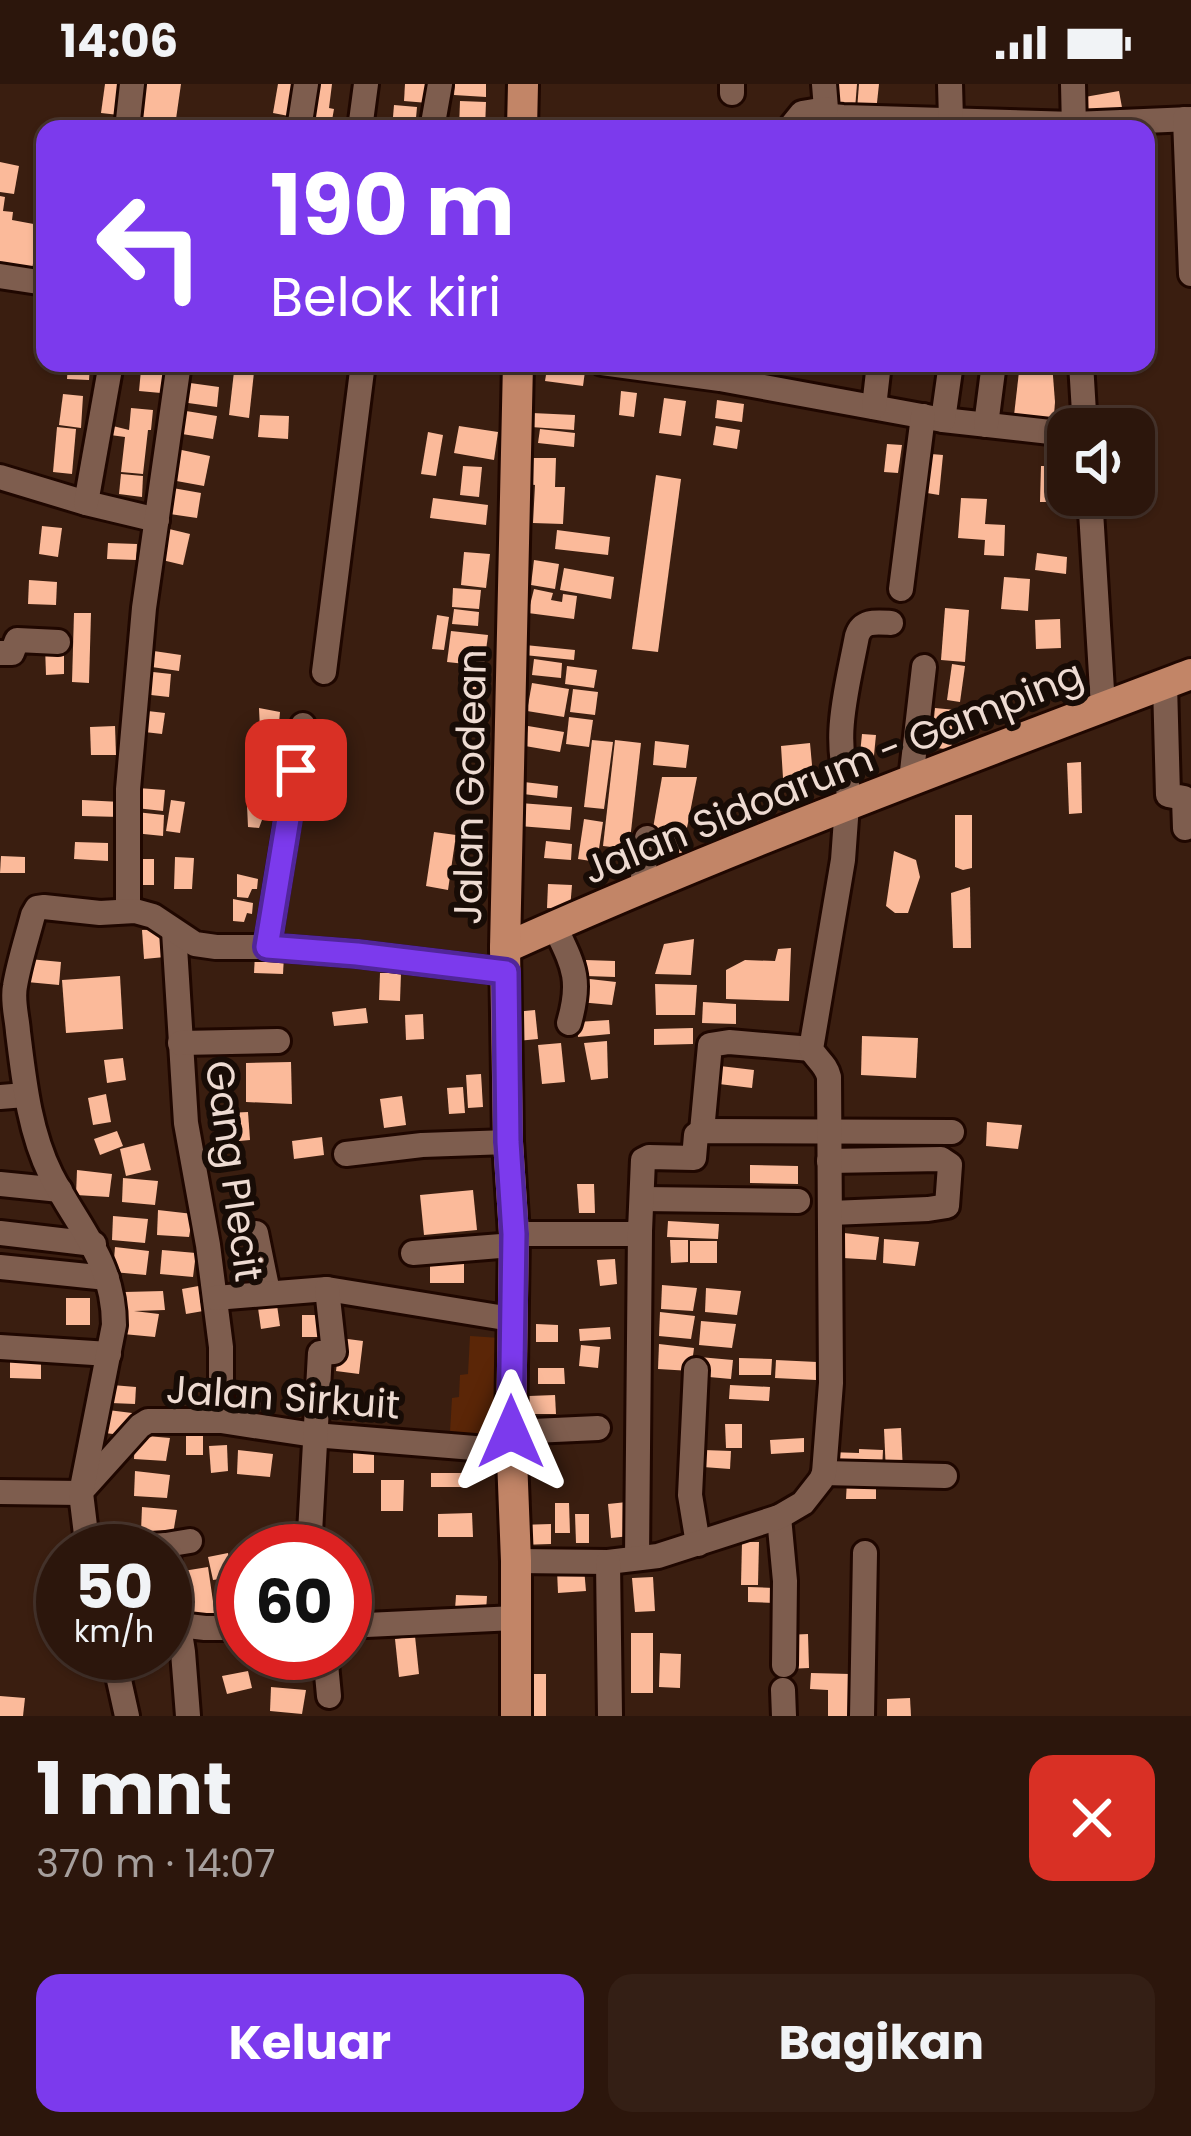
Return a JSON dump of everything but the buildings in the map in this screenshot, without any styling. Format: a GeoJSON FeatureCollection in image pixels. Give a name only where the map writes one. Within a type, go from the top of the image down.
{"type":"FeatureCollection","features":[{"type":"Feature","properties":{"kind":"main road"},"geometry":{"type":"LineString","coordinates":[[522,120],[523,84]]}},
{"type":"Feature","properties":{"kind":"main road","name":"Jalan Godean"},"geometry":{"type":"LineString","coordinates":[[516,1716],[511,1442],[514,1240],[506,960],[518,372]]}},
{"type":"Feature","properties":{"kind":"main road","name":"Jalan Sidoarum - Gamping"},"geometry":{"type":"LineString","coordinates":[[506,960],[554,925],[642,887],[1178,679]]}},
{"type":"Feature","properties":{"kind":"street"},"geometry":{"type":"LineString","coordinates":[[128,120],[132,84]]}},
{"type":"Feature","properties":{"kind":"street"},"geometry":{"type":"LineString","coordinates":[[300,120],[306,84]]}},
{"type":"Feature","properties":{"kind":"street"},"geometry":{"type":"LineString","coordinates":[[361,120],[366,84]]}},
{"type":"Feature","properties":{"kind":"street"},"geometry":{"type":"LineString","coordinates":[[434,120],[440,84]]}},
{"type":"Feature","properties":{"kind":"street"},"geometry":{"type":"LineString","coordinates":[[950,84],[950,120]]}},
{"type":"Feature","properties":{"kind":"street"},"geometry":{"type":"LineString","coordinates":[[1073,84],[1074,120]]}},
{"type":"Feature","properties":{"kind":"street"},"geometry":{"type":"LineString","coordinates":[[796,120],[825,97],[832,116],[870,120]]}},
{"type":"Feature","properties":{"kind":"street"},"geometry":{"type":"LineString","coordinates":[[1155,121],[1188,119],[1191,274]]}},
{"type":"Feature","properties":{"kind":"street"},"geometry":{"type":"LineString","coordinates":[[0,276],[36,282]]}},
{"type":"Feature","properties":{"kind":"street"},"geometry":{"type":"LineString","coordinates":[[86,503],[109,372]]}},
{"type":"Feature","properties":{"kind":"street"},"geometry":{"type":"LineString","coordinates":[[128,910],[128,789],[144,608],[178,372]]}},
{"type":"Feature","properties":{"kind":"street"},"geometry":{"type":"LineString","coordinates":[[324,672],[362,372]]}},
{"type":"Feature","properties":{"kind":"street"},"geometry":{"type":"LineString","coordinates":[[874,407],[878,372]]}},
{"type":"Feature","properties":{"kind":"street"},"geometry":{"type":"LineString","coordinates":[[901,589],[933,418],[948,372]]}},
{"type":"Feature","properties":{"kind":"street"},"geometry":{"type":"LineString","coordinates":[[986,425],[993,372]]}},
{"type":"Feature","properties":{"kind":"street"},"geometry":{"type":"LineString","coordinates":[[1082,372],[1084,408]]}},
{"type":"Feature","properties":{"kind":"street"},"geometry":{"type":"LineString","coordinates":[[758,374],[874,407],[1047,432]]}},
{"type":"Feature","properties":{"kind":"street"},"geometry":{"type":"LineString","coordinates":[[0,477],[157,520]]}},
{"type":"Feature","properties":{"kind":"street"},"geometry":{"type":"LineString","coordinates":[[1091,516],[1102,707]]}},
{"type":"Feature","properties":{"kind":"street"},"geometry":{"type":"LineString","coordinates":[[516,1561],[608,1562],[658,1556],[778,1516],[802,1503],[824,1473],[831,1384],[829,1077],[826,1065],[812,1049],[843,860],[849,804],[839,737],[857,636],[866,623],[890,623]]}},
{"type":"Feature","properties":{"kind":"street"},"geometry":{"type":"LineString","coordinates":[[0,653],[12,653],[17,640],[58,642]]}},
{"type":"Feature","properties":{"kind":"street"},"geometry":{"type":"LineString","coordinates":[[911,780],[924,668]]}},
{"type":"Feature","properties":{"kind":"street"},"geometry":{"type":"LineString","coordinates":[[1178,679],[1168,795],[1184,798],[1185,828]]}},
{"type":"Feature","properties":{"kind":"street"},"geometry":{"type":"LineString","coordinates":[[267,947],[303,725]]}},
{"type":"Feature","properties":{"kind":"street"},"geometry":{"type":"LineString","coordinates":[[642,887],[647,838]]}},
{"type":"Feature","properties":{"kind":"street"},"geometry":{"type":"LineString","coordinates":[[85,1524],[81,1493],[114,1306],[94,1244],[60,1190],[13,1096],[7,990],[37,908],[100,913],[128,910],[153,916],[195,944],[216,947],[506,960]]}},
{"type":"Feature","properties":{"kind":"street"},"geometry":{"type":"LineString","coordinates":[[554,925],[577,981],[569,1023]]}},
{"type":"Feature","properties":{"kind":"street","name":"Gang Plecit"},"geometry":{"type":"LineString","coordinates":[[174,931],[186,1123],[221,1347],[221,1421]]}},
{"type":"Feature","properties":{"kind":"street"},"geometry":{"type":"LineString","coordinates":[[180,1043],[278,1041]]}},
{"type":"Feature","properties":{"kind":"street"},"geometry":{"type":"LineString","coordinates":[[702,1131],[710,1046],[715,1042],[812,1049]]}},
{"type":"Feature","properties":{"kind":"street"},"geometry":{"type":"LineString","coordinates":[[638,1558],[644,1160],[649,1156],[694,1158],[695,1135],[702,1131],[952,1132]]}},
{"type":"Feature","properties":{"kind":"street"},"geometry":{"type":"LineString","coordinates":[[346,1154],[508,1142]]}},
{"type":"Feature","properties":{"kind":"street"},"geometry":{"type":"LineString","coordinates":[[829,1161],[934,1159],[950,1165],[947,1206],[831,1213]]}},
{"type":"Feature","properties":{"kind":"street"},"geometry":{"type":"LineString","coordinates":[[0,1184],[60,1190]]}},
{"type":"Feature","properties":{"kind":"street"},"geometry":{"type":"LineString","coordinates":[[642,1199],[798,1201]]}},
{"type":"Feature","properties":{"kind":"street"},"geometry":{"type":"LineString","coordinates":[[412,1253],[640,1231]]}},
{"type":"Feature","properties":{"kind":"street"},"geometry":{"type":"LineString","coordinates":[[0,1233],[94,1244]]}},
{"type":"Feature","properties":{"kind":"street"},"geometry":{"type":"LineString","coordinates":[[256,1233],[268,1292]]}},
{"type":"Feature","properties":{"kind":"street"},"geometry":{"type":"LineString","coordinates":[[0,1268],[107,1277]]}},
{"type":"Feature","properties":{"kind":"street"},"geometry":{"type":"LineString","coordinates":[[215,1298],[327,1289],[512,1318]]}},
{"type":"Feature","properties":{"kind":"street"},"geometry":{"type":"LineString","coordinates":[[310,1524],[320,1353],[334,1352],[327,1289]]}},
{"type":"Feature","properties":{"kind":"street"},"geometry":{"type":"LineString","coordinates":[[0,1347],[109,1354]]}},
{"type":"Feature","properties":{"kind":"street"},"geometry":{"type":"LineString","coordinates":[[696,1370],[690,1495],[698,1544]]}},
{"type":"Feature","properties":{"kind":"street","name":"Jalan Sirkuit"},"geometry":{"type":"LineString","coordinates":[[81,1493],[148,1421],[221,1421],[314,1435],[511,1442],[598,1428]]}},
{"type":"Feature","properties":{"kind":"street"},"geometry":{"type":"LineString","coordinates":[[824,1473],[945,1476]]}},
{"type":"Feature","properties":{"kind":"street"},"geometry":{"type":"LineString","coordinates":[[0,1492],[81,1493]]}},
{"type":"Feature","properties":{"kind":"street"},"geometry":{"type":"LineString","coordinates":[[778,1516],[785,1581],[784,1690]]}},
{"type":"Feature","properties":{"kind":"street"},"geometry":{"type":"LineString","coordinates":[[862,1716],[865,1553]]}},
{"type":"Feature","properties":{"kind":"street"},"geometry":{"type":"LineString","coordinates":[[608,1562],[610,1716]]}},
{"type":"Feature","properties":{"kind":"street"},"geometry":{"type":"LineString","coordinates":[[372,1625],[516,1618]]}},
{"type":"Feature","properties":{"kind":"street"},"geometry":{"type":"LineString","coordinates":[[120,1680],[127,1716]]}},
{"type":"Feature","properties":{"kind":"street"},"geometry":{"type":"LineString","coordinates":[[184,1680],[188,1716]]}},
{"type":"Feature","properties":{"kind":"street"},"geometry":{"type":"LineString","coordinates":[[328,1680],[329,1696]]}},
{"type":"Feature","properties":{"kind":"shaded area"},"geometry":{"type":"Polygon","coordinates":[[[470,1336],[500,1338],[495,1435],[450,1432],[452,1398],[459,1397],[460,1375],[468,1374],[470,1336]]]}},
{"type":"Feature","properties":{"kind":"route"},"geometry":{"type":"LineString","coordinates":[[296,770],[267,947],[506,972],[514,1234],[511,1432]]}}]}
